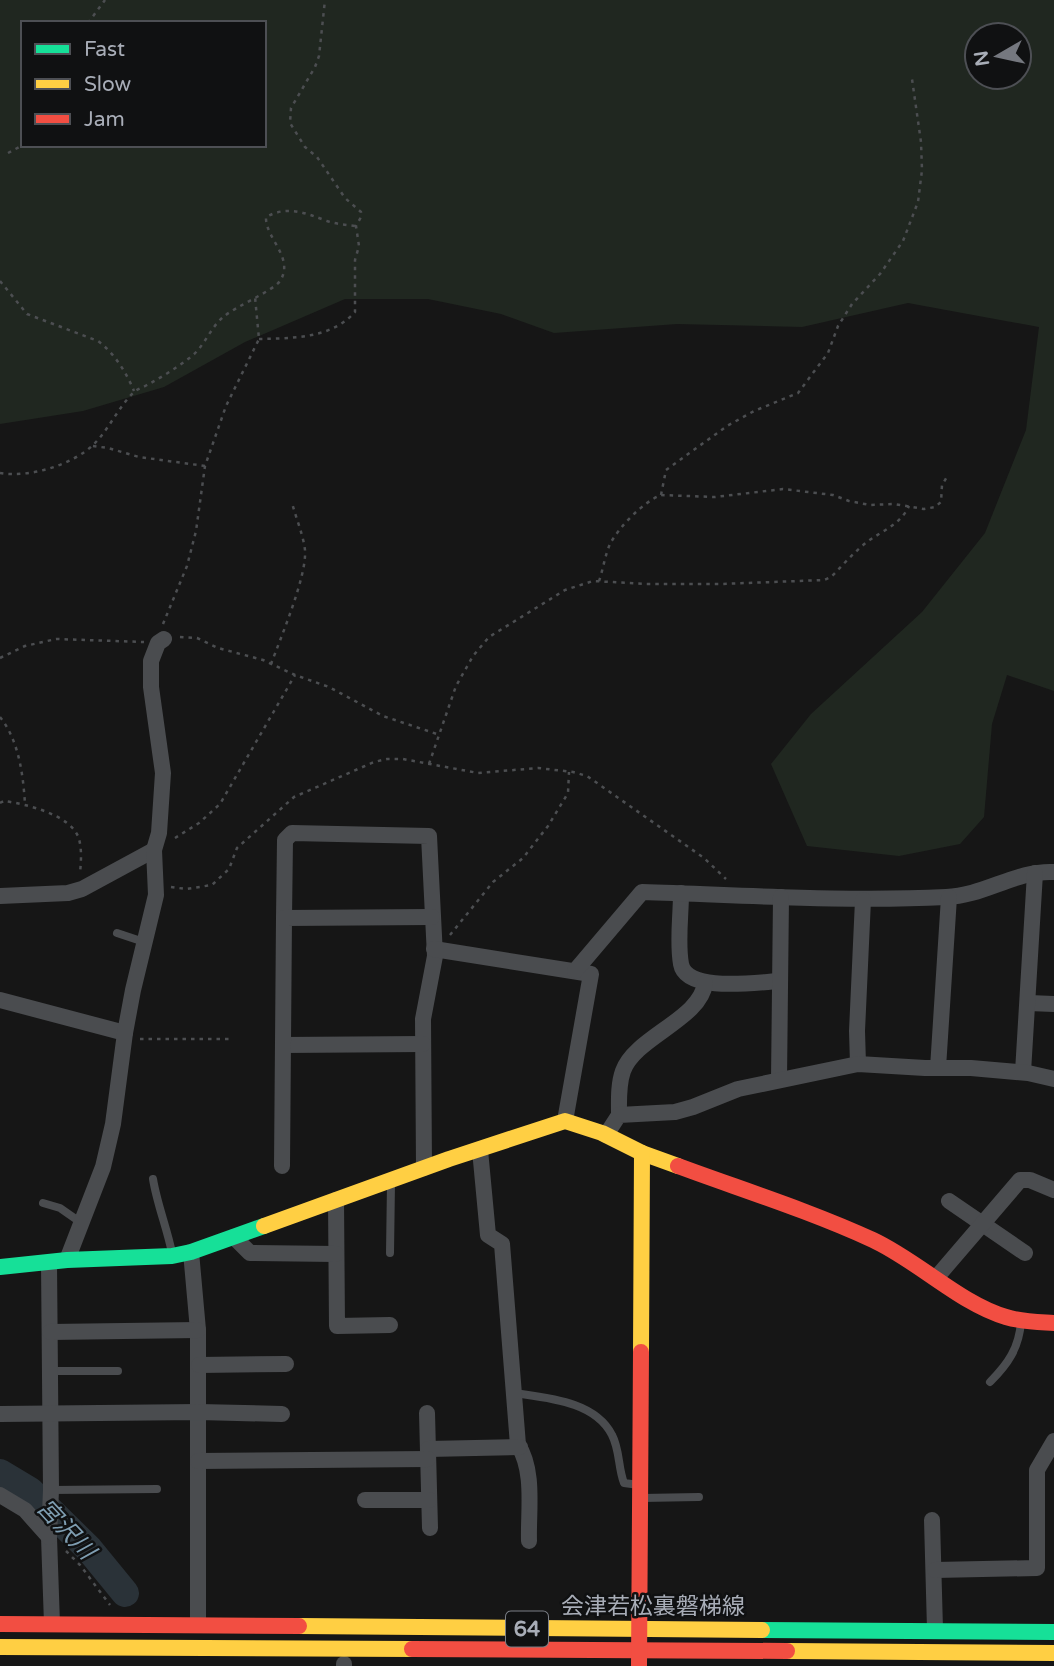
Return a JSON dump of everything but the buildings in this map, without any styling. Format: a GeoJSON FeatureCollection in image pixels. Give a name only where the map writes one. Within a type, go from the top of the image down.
{"type":"FeatureCollection","features":[{"type":"Feature","properties":{"kind":"main road"},"geometry":{"type":"LineString","coordinates":[[0,1267],[172,1256],[191,1252],[424,1168],[565,1121],[606,1135],[642,1153],[847,1228],[902,1254],[981,1308],[1010,1320],[1054,1323]]}},
{"type":"Feature","properties":{"kind":"main road"},"geometry":{"type":"LineString","coordinates":[[638,1658],[642,1153]]}},
{"type":"Feature","properties":{"kind":"main road","name":"会津若松裏磐梯線"},"geometry":{"type":"LineString","coordinates":[[0,1624],[1054,1632]]}},
{"type":"Feature","properties":{"kind":"main road","name":"会津若松裏磐梯線"},"geometry":{"type":"LineString","coordinates":[[0,1647],[200,1647],[638,1658],[992,1659],[1054,1653]]}},
{"type":"Feature","properties":{"kind":"street"},"geometry":{"type":"LineString","coordinates":[[66,1261],[103,1167],[113,1124],[124,1036],[156,895],[154,850],[159,833],[163,773],[151,687],[151,661],[161,641]]}},
{"type":"Feature","properties":{"kind":"street"},"geometry":{"type":"LineString","coordinates":[[282,1166],[285,840],[292,833],[429,836],[432,917],[438,950],[423,1019],[424,1168]]}},
{"type":"Feature","properties":{"kind":"street"},"geometry":{"type":"LineString","coordinates":[[0,896],[49,895],[78,890],[154,850]]}},
{"type":"Feature","properties":{"kind":"street"},"geometry":{"type":"LineString","coordinates":[[575,971],[642,892],[863,900],[949,897],[972,894],[1025,874],[1054,872]]}},
{"type":"Feature","properties":{"kind":"street"},"geometry":{"type":"LineString","coordinates":[[1023,1072],[1035,873]]}},
{"type":"Feature","properties":{"kind":"street"},"geometry":{"type":"LineString","coordinates":[[681,893],[681,967],[691,979],[705,983],[780,981]]}},
{"type":"Feature","properties":{"kind":"street"},"geometry":{"type":"LineString","coordinates":[[779,1080],[781,897]]}},
{"type":"Feature","properties":{"kind":"street"},"geometry":{"type":"LineString","coordinates":[[937,1068],[949,897]]}},
{"type":"Feature","properties":{"kind":"street"},"geometry":{"type":"LineString","coordinates":[[858,1064],[856,1031],[863,900]]}},
{"type":"Feature","properties":{"kind":"street"},"geometry":{"type":"LineString","coordinates":[[284,918],[432,917]]}},
{"type":"Feature","properties":{"kind":"street"},"geometry":{"type":"LineString","coordinates":[[438,950],[591,974],[565,1121]]}},
{"type":"Feature","properties":{"kind":"street"},"geometry":{"type":"LineString","coordinates":[[606,1135],[619,1115],[618,1094],[623,1071],[631,1058],[642,1046],[685,1014],[704,990],[705,983]]}},
{"type":"Feature","properties":{"kind":"street"},"geometry":{"type":"LineString","coordinates":[[0,1000],[124,1036]]}},
{"type":"Feature","properties":{"kind":"street"},"geometry":{"type":"LineString","coordinates":[[1029,1003],[1054,1004]]}},
{"type":"Feature","properties":{"kind":"street"},"geometry":{"type":"LineString","coordinates":[[283,1045],[423,1044]]}},
{"type":"Feature","properties":{"kind":"street"},"geometry":{"type":"LineString","coordinates":[[619,1115],[675,1112],[738,1089],[858,1064],[971,1068],[1023,1072],[1054,1079]]}},
{"type":"Feature","properties":{"kind":"street"},"geometry":{"type":"LineString","coordinates":[[480,1150],[488,1235],[502,1244],[514,1393],[520,1447],[524,1454],[527,1474],[529,1541]]}},
{"type":"Feature","properties":{"kind":"street"},"geometry":{"type":"LineString","coordinates":[[936,1278],[1020,1180],[1030,1180],[1054,1190]]}},
{"type":"Feature","properties":{"kind":"street"},"geometry":{"type":"LineString","coordinates":[[336,1200],[337,1326],[390,1325]]}},
{"type":"Feature","properties":{"kind":"street"},"geometry":{"type":"LineString","coordinates":[[949,1201],[1024,1253]]}},
{"type":"Feature","properties":{"kind":"street"},"geometry":{"type":"LineString","coordinates":[[234,1237],[250,1254],[336,1254]]}},
{"type":"Feature","properties":{"kind":"street"},"geometry":{"type":"LineString","coordinates":[[191,1252],[199,1365],[198,1625]]}},
{"type":"Feature","properties":{"kind":"street"},"geometry":{"type":"LineString","coordinates":[[49,1263],[49,1537],[52,1624]]}},
{"type":"Feature","properties":{"kind":"street"},"geometry":{"type":"LineString","coordinates":[[50,1332],[198,1330]]}},
{"type":"Feature","properties":{"kind":"street"},"geometry":{"type":"LineString","coordinates":[[199,1365],[286,1364]]}},
{"type":"Feature","properties":{"kind":"street"},"geometry":{"type":"LineString","coordinates":[[426,1413],[430,1528]]}},
{"type":"Feature","properties":{"kind":"street"},"geometry":{"type":"LineString","coordinates":[[0,1414],[282,1414]]}},
{"type":"Feature","properties":{"kind":"street"},"geometry":{"type":"LineString","coordinates":[[935,1570],[1037,1568],[1046,1533],[1037,1470],[1054,1441]]}},
{"type":"Feature","properties":{"kind":"street"},"geometry":{"type":"LineString","coordinates":[[198,1461],[428,1454],[520,1447]]}},
{"type":"Feature","properties":{"kind":"street"},"geometry":{"type":"LineString","coordinates":[[0,1495],[25,1510],[49,1537]]}},
{"type":"Feature","properties":{"kind":"street"},"geometry":{"type":"LineString","coordinates":[[365,1500],[429,1500]]}},
{"type":"Feature","properties":{"kind":"street"},"geometry":{"type":"LineString","coordinates":[[932,1520],[935,1629]]}},
{"type":"Feature","properties":{"kind":"street"},"geometry":{"type":"LineString","coordinates":[[200,1647],[207,1663]]}},
{"type":"Feature","properties":{"kind":"lane"},"geometry":{"type":"LineString","coordinates":[[117,933],[144,942]]}},
{"type":"Feature","properties":{"kind":"lane"},"geometry":{"type":"LineString","coordinates":[[153,1179],[172,1256]]}},
{"type":"Feature","properties":{"kind":"lane"},"geometry":{"type":"LineString","coordinates":[[390,1253],[391,1180]]}},
{"type":"Feature","properties":{"kind":"lane"},"geometry":{"type":"LineString","coordinates":[[43,1203],[60,1208],[80,1222]]}},
{"type":"Feature","properties":{"kind":"lane"},"geometry":{"type":"LineString","coordinates":[[990,1382],[1013,1354],[1020,1338],[1021,1322]]}},
{"type":"Feature","properties":{"kind":"lane"},"geometry":{"type":"LineString","coordinates":[[50,1371],[118,1371]]}},
{"type":"Feature","properties":{"kind":"lane"},"geometry":{"type":"LineString","coordinates":[[514,1393],[568,1402],[593,1415],[611,1432],[625,1483],[639,1492],[699,1497]]}},
{"type":"Feature","properties":{"kind":"lane"},"geometry":{"type":"LineString","coordinates":[[51,1490],[158,1489]]}},
{"type":"Feature","properties":{"kind":"path"},"geometry":{"type":"LineString","coordinates":[[89,21],[104,0]]}},
{"type":"Feature","properties":{"kind":"path"},"geometry":{"type":"LineString","coordinates":[[258,339],[304,337],[326,332],[348,320],[355,312],[355,260],[359,246],[356,226],[361,212],[345,198],[317,157],[305,146],[289,117],[291,108],[319,56],[325,0]]}},
{"type":"Feature","properties":{"kind":"path"},"geometry":{"type":"LineString","coordinates":[[661,495],[666,470],[699,444],[754,411],[797,393],[828,353],[838,326],[852,303],[880,274],[903,241],[918,202],[922,160],[912,79]]}},
{"type":"Feature","properties":{"kind":"path"},"geometry":{"type":"LineString","coordinates":[[8,153],[21,146]]}},
{"type":"Feature","properties":{"kind":"path"},"geometry":{"type":"LineString","coordinates":[[0,473],[36,473],[93,446],[134,391],[182,364],[195,353],[221,319],[278,284],[283,272],[277,244],[265,226],[266,217],[286,209],[356,226]]}},
{"type":"Feature","properties":{"kind":"path"},"geometry":{"type":"LineString","coordinates":[[0,281],[27,314],[98,341],[107,348],[127,374],[134,391]]}},
{"type":"Feature","properties":{"kind":"path"},"geometry":{"type":"LineString","coordinates":[[161,641],[164,619],[187,566],[205,466],[226,407],[258,339],[254,298]]}},
{"type":"Feature","properties":{"kind":"path"},"geometry":{"type":"LineString","coordinates":[[93,446],[139,457],[205,466]]}},
{"type":"Feature","properties":{"kind":"path"},"geometry":{"type":"LineString","coordinates":[[600,581],[610,544],[625,524],[661,495],[715,497],[783,489],[833,495],[870,505],[924,509],[941,502],[942,485],[947,475]]}},
{"type":"Feature","properties":{"kind":"path"},"geometry":{"type":"LineString","coordinates":[[271,664],[305,560],[305,548],[292,503]]}},
{"type":"Feature","properties":{"kind":"path"},"geometry":{"type":"LineString","coordinates":[[429,764],[456,686],[473,656],[489,637],[565,590],[600,581],[721,584],[824,580],[831,577],[869,540],[889,529],[904,516],[909,506]]}},
{"type":"Feature","properties":{"kind":"path"},"geometry":{"type":"LineString","coordinates":[[0,658],[25,646],[56,639],[161,641],[197,638],[329,687],[383,716],[440,735]]}},
{"type":"Feature","properties":{"kind":"path"},"geometry":{"type":"LineString","coordinates":[[154,850],[199,823],[220,804],[295,675]]}},
{"type":"Feature","properties":{"kind":"path"},"geometry":{"type":"LineString","coordinates":[[0,717],[9,729],[18,758],[25,804]]}},
{"type":"Feature","properties":{"kind":"path"},"geometry":{"type":"LineString","coordinates":[[156,884],[186,889],[212,885],[229,869],[237,848],[294,797],[387,759],[478,773],[538,768],[587,776],[704,858],[743,895]]}},
{"type":"Feature","properties":{"kind":"path"},"geometry":{"type":"LineString","coordinates":[[438,950],[493,882],[523,858],[548,826],[568,793],[569,772]]}},
{"type":"Feature","properties":{"kind":"path"},"geometry":{"type":"LineString","coordinates":[[0,803],[4,801],[25,804],[47,812],[74,830],[79,839],[81,857],[78,890]]}},
{"type":"Feature","properties":{"kind":"path"},"geometry":{"type":"LineString","coordinates":[[124,1036],[231,1040]]}},
{"type":"Feature","properties":{"kind":"path"},"geometry":{"type":"LineString","coordinates":[[49,1537],[80,1565],[111,1606]]}},
{"type":"Feature","properties":{"kind":"shaded area"},"geometry":{"type":"Polygon","coordinates":[[[0,0],[1054,0],[1054,691],[1007,675],[992,724],[984,817],[960,844],[899,856],[807,846],[771,764],[811,714],[922,612],[985,533],[1026,430],[1039,327],[908,303],[802,327],[677,324],[554,333],[501,314],[428,299],[345,299],[245,342],[164,387],[83,411],[0,424],[0,0]]]}},
{"type":"Feature","properties":{"kind":"waterway","name":"宮沢川"},"geometry":{"type":"LineString","coordinates":[[0,1473],[30,1491],[89,1549],[125,1593]]}},
{"type":"Feature","properties":{"kind":"traffic: fast"},"geometry":{"type":"LineString","coordinates":[[0,1267],[67,1260],[172,1256],[264,1226]]}},
{"type":"Feature","properties":{"kind":"traffic: fast"},"geometry":{"type":"LineString","coordinates":[[762,1630],[1054,1632]]}},
{"type":"Feature","properties":{"kind":"traffic: slow"},"geometry":{"type":"LineString","coordinates":[[264,1226],[449,1159],[565,1121],[602,1133],[642,1153],[678,1166]]}},
{"type":"Feature","properties":{"kind":"traffic: slow"},"geometry":{"type":"LineString","coordinates":[[641,1352],[642,1153]]}},
{"type":"Feature","properties":{"kind":"traffic: slow"},"geometry":{"type":"LineString","coordinates":[[299,1626],[762,1630]]}},
{"type":"Feature","properties":{"kind":"traffic: slow"},"geometry":{"type":"LineString","coordinates":[[0,1647],[412,1649]]}},
{"type":"Feature","properties":{"kind":"traffic: slow"},"geometry":{"type":"LineString","coordinates":[[787,1651],[1054,1653]]}},
{"type":"Feature","properties":{"kind":"traffic: jam"},"geometry":{"type":"LineString","coordinates":[[678,1166],[801,1210],[873,1240],[989,1311],[1018,1320],[1054,1323]]}},
{"type":"Feature","properties":{"kind":"traffic: jam"},"geometry":{"type":"LineString","coordinates":[[639,1666],[641,1352]]}},
{"type":"Feature","properties":{"kind":"traffic: jam"},"geometry":{"type":"LineString","coordinates":[[0,1624],[299,1626]]}},
{"type":"Feature","properties":{"kind":"traffic: jam"},"geometry":{"type":"LineString","coordinates":[[412,1649],[787,1651]]}}]}
